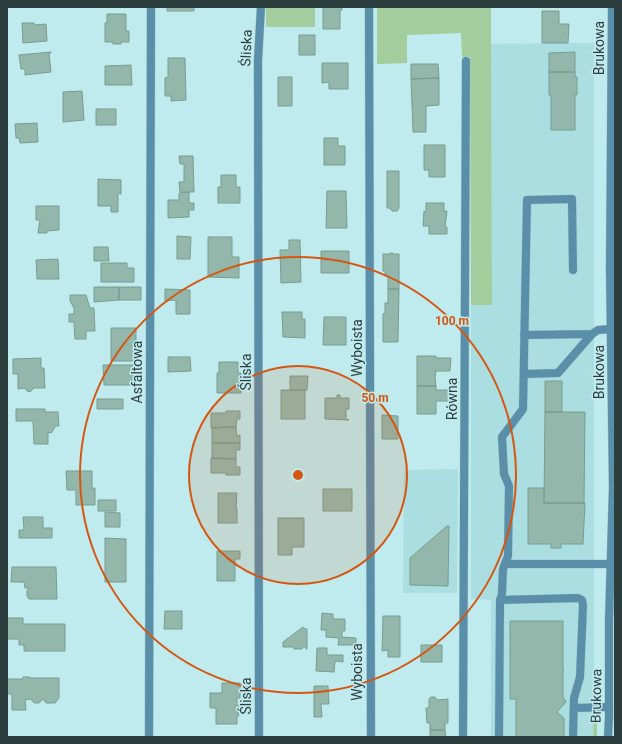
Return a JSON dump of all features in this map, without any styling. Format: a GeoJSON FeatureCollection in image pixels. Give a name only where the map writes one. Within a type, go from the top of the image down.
{"type":"FeatureCollection","features":[{"type":"Feature","properties":{"kind":"street","name":"Asfaltowa"},"geometry":{"type":"LineString","coordinates":[[149,737],[151,7]]}},
{"type":"Feature","properties":{"kind":"street","name":"Śliska"},"geometry":{"type":"LineString","coordinates":[[259,737],[258,60],[260,7]]}},
{"type":"Feature","properties":{"kind":"street","name":"Wyboista"},"geometry":{"type":"LineString","coordinates":[[370,7],[370,737]]}},
{"type":"Feature","properties":{"kind":"street","name":"Brukowa"},"geometry":{"type":"LineString","coordinates":[[608,737],[614,487],[612,329],[614,73],[612,7]]}},
{"type":"Feature","properties":{"kind":"street","name":"Równa"},"geometry":{"type":"LineString","coordinates":[[463,737],[466,61]]}},
{"type":"Feature","properties":{"kind":"street"},"geometry":{"type":"LineString","coordinates":[[499,737],[500,600],[502,593],[503,569],[508,556],[509,486],[504,474],[502,437],[523,409],[527,200],[572,199],[573,270]]}},
{"type":"Feature","properties":{"kind":"street"},"geometry":{"type":"LineString","coordinates":[[524,374],[558,373],[592,334],[598,330],[612,329]]}},
{"type":"Feature","properties":{"kind":"street"},"geometry":{"type":"LineString","coordinates":[[524,335],[592,334]]}},
{"type":"Feature","properties":{"kind":"street"},"geometry":{"type":"LineString","coordinates":[[505,564],[611,564]]}},
{"type":"Feature","properties":{"kind":"street"},"geometry":{"type":"LineString","coordinates":[[500,600],[578,598],[582,600],[580,677],[574,698],[573,737]]}},
{"type":"Feature","properties":{"kind":"street"},"geometry":{"type":"LineString","coordinates":[[574,708],[609,707]]}},
{"type":"Feature","properties":{"kind":"shaded area"},"geometry":{"type":"Polygon","coordinates":[[[594,43],[593,737],[491,737],[491,600],[471,599],[471,305],[492,305],[491,44],[594,43]]]}},
{"type":"Feature","properties":{"kind":"shaded area"},"geometry":{"type":"Polygon","coordinates":[[[458,469],[457,593],[403,593],[404,470],[458,469]]]}},
{"type":"Feature","properties":{"kind":"green space"},"geometry":{"type":"Polygon","coordinates":[[[266,7],[315,7],[315,27],[266,27],[266,7]]]}},
{"type":"Feature","properties":{"kind":"green space"},"geometry":{"type":"Polygon","coordinates":[[[377,7],[491,7],[492,305],[471,305],[470,57],[462,57],[461,33],[407,35],[407,63],[377,64],[377,7]]]}},
{"type":"Feature","properties":{"kind":"green space"},"geometry":{"type":"Polygon","coordinates":[[[594,714],[597,714],[597,737],[593,737],[594,714]]]}},
{"type":"Feature","properties":{"kind":"building"},"geometry":{"type":"Polygon","coordinates":[[[167,7],[194,7],[194,11],[167,11],[167,7]]]}},
{"type":"Feature","properties":{"kind":"building"},"geometry":{"type":"Polygon","coordinates":[[[323,7],[342,7],[342,10],[340,10],[340,29],[323,29],[323,7]]]}},
{"type":"Feature","properties":{"kind":"building"},"geometry":{"type":"Polygon","coordinates":[[[542,11],[559,11],[559,24],[569,24],[568,43],[542,43],[542,11]]]}},
{"type":"Feature","properties":{"kind":"building"},"geometry":{"type":"Polygon","coordinates":[[[107,14],[126,14],[126,31],[129,31],[129,42],[113,44],[113,42],[105,42],[105,23],[107,23],[107,14]]]}},
{"type":"Feature","properties":{"kind":"building"},"geometry":{"type":"Polygon","coordinates":[[[22,23],[34,23],[34,25],[46,24],[47,41],[23,43],[22,23]]]}},
{"type":"Feature","properties":{"kind":"building"},"geometry":{"type":"Polygon","coordinates":[[[299,35],[315,35],[315,55],[299,55],[299,35]]]}},
{"type":"Feature","properties":{"kind":"building"},"geometry":{"type":"Polygon","coordinates":[[[51,52],[49,53],[51,72],[25,75],[25,69],[21,69],[19,55],[51,52]]]}},
{"type":"Feature","properties":{"kind":"building"},"geometry":{"type":"Polygon","coordinates":[[[575,52],[575,72],[549,72],[549,53],[575,52]]]}},
{"type":"Feature","properties":{"kind":"building"},"geometry":{"type":"Polygon","coordinates":[[[168,58],[185,58],[186,100],[171,101],[171,96],[165,96],[165,78],[168,77],[168,58]]]}},
{"type":"Feature","properties":{"kind":"building"},"geometry":{"type":"Polygon","coordinates":[[[322,63],[348,63],[348,89],[329,89],[329,82],[322,83],[322,63]]]}},
{"type":"Feature","properties":{"kind":"building"},"geometry":{"type":"Polygon","coordinates":[[[411,64],[438,64],[439,78],[411,79],[411,64]]]}},
{"type":"Feature","properties":{"kind":"building"},"geometry":{"type":"Polygon","coordinates":[[[131,65],[132,85],[105,85],[105,66],[131,65]]]}},
{"type":"Feature","properties":{"kind":"building"},"geometry":{"type":"Polygon","coordinates":[[[549,72],[575,72],[575,77],[577,77],[577,95],[575,95],[575,130],[551,130],[551,95],[549,95],[549,72]]]}},
{"type":"Feature","properties":{"kind":"building"},"geometry":{"type":"Polygon","coordinates":[[[278,77],[292,77],[292,106],[278,106],[278,77]]]}},
{"type":"Feature","properties":{"kind":"building"},"geometry":{"type":"Polygon","coordinates":[[[439,78],[439,105],[426,106],[426,132],[413,132],[411,79],[439,78]]]}},
{"type":"Feature","properties":{"kind":"building"},"geometry":{"type":"Polygon","coordinates":[[[82,91],[84,120],[63,122],[63,92],[82,91]]]}},
{"type":"Feature","properties":{"kind":"building"},"geometry":{"type":"Polygon","coordinates":[[[96,109],[116,109],[116,125],[96,125],[96,109]]]}},
{"type":"Feature","properties":{"kind":"building"},"geometry":{"type":"Polygon","coordinates":[[[37,123],[38,142],[20,143],[19,138],[16,138],[15,124],[37,123]]]}},
{"type":"Feature","properties":{"kind":"building"},"geometry":{"type":"Polygon","coordinates":[[[324,138],[338,138],[338,146],[345,146],[345,165],[324,165],[324,138]]]}},
{"type":"Feature","properties":{"kind":"building"},"geometry":{"type":"Polygon","coordinates":[[[424,145],[445,145],[445,177],[429,177],[429,170],[424,170],[424,145]]]}},
{"type":"Feature","properties":{"kind":"building"},"geometry":{"type":"Polygon","coordinates":[[[179,156],[193,156],[194,192],[180,192],[179,182],[184,182],[184,164],[180,164],[179,156]]]}},
{"type":"Feature","properties":{"kind":"building"},"geometry":{"type":"Polygon","coordinates":[[[387,171],[399,171],[399,208],[397,211],[392,211],[390,208],[387,208],[387,171]]]}},
{"type":"Feature","properties":{"kind":"building"},"geometry":{"type":"Polygon","coordinates":[[[221,175],[236,175],[236,187],[240,187],[240,203],[218,203],[218,187],[221,187],[221,175]]]}},
{"type":"Feature","properties":{"kind":"building"},"geometry":{"type":"Polygon","coordinates":[[[98,179],[121,180],[121,194],[118,193],[118,212],[111,212],[111,206],[98,206],[98,179]]]}},
{"type":"Feature","properties":{"kind":"building"},"geometry":{"type":"Polygon","coordinates":[[[327,191],[346,191],[347,228],[326,228],[327,191]]]}},
{"type":"Feature","properties":{"kind":"building"},"geometry":{"type":"Polygon","coordinates":[[[189,192],[189,203],[194,203],[194,210],[189,210],[189,217],[168,218],[168,200],[179,200],[179,193],[189,192]]]}},
{"type":"Feature","properties":{"kind":"building"},"geometry":{"type":"Polygon","coordinates":[[[426,203],[444,203],[444,211],[447,211],[445,227],[447,227],[447,234],[429,234],[429,226],[423,226],[426,203]]]}},
{"type":"Feature","properties":{"kind":"building"},"geometry":{"type":"Polygon","coordinates":[[[36,206],[59,206],[59,230],[47,231],[47,233],[38,233],[40,220],[36,220],[36,206]]]}},
{"type":"Feature","properties":{"kind":"building"},"geometry":{"type":"Polygon","coordinates":[[[177,236],[191,237],[190,259],[177,259],[177,236]]]}},
{"type":"Feature","properties":{"kind":"building"},"geometry":{"type":"Polygon","coordinates":[[[208,237],[232,237],[232,257],[239,257],[239,278],[208,277],[208,237]]]}},
{"type":"Feature","properties":{"kind":"building"},"geometry":{"type":"Polygon","coordinates":[[[289,240],[300,240],[301,282],[281,283],[280,250],[289,250],[289,240]]]}},
{"type":"Feature","properties":{"kind":"building"},"geometry":{"type":"Polygon","coordinates":[[[94,247],[108,247],[109,261],[94,261],[94,247]]]}},
{"type":"Feature","properties":{"kind":"building"},"geometry":{"type":"Polygon","coordinates":[[[321,251],[349,251],[349,273],[321,273],[321,251]]]}},
{"type":"Feature","properties":{"kind":"building"},"geometry":{"type":"Polygon","coordinates":[[[383,254],[399,254],[399,289],[388,289],[388,276],[385,276],[385,272],[383,271],[383,254]]]}},
{"type":"Feature","properties":{"kind":"building"},"geometry":{"type":"Polygon","coordinates":[[[58,259],[59,279],[37,279],[36,260],[58,259]]]}},
{"type":"Feature","properties":{"kind":"building"},"geometry":{"type":"Polygon","coordinates":[[[101,263],[127,263],[127,268],[134,268],[134,282],[101,282],[101,263]]]}},
{"type":"Feature","properties":{"kind":"building"},"geometry":{"type":"Polygon","coordinates":[[[94,287],[119,287],[119,300],[94,302],[94,287]]]}},
{"type":"Feature","properties":{"kind":"building"},"geometry":{"type":"Polygon","coordinates":[[[119,287],[141,287],[141,300],[119,300],[119,287]]]}},
{"type":"Feature","properties":{"kind":"building"},"geometry":{"type":"Polygon","coordinates":[[[165,289],[190,290],[190,314],[176,314],[176,300],[165,301],[165,289]]]}},
{"type":"Feature","properties":{"kind":"building"},"geometry":{"type":"Polygon","coordinates":[[[388,289],[399,289],[398,342],[383,342],[383,314],[385,312],[385,303],[388,303],[388,289]]]}},
{"type":"Feature","properties":{"kind":"building"},"geometry":{"type":"Polygon","coordinates":[[[70,295],[86,295],[90,308],[94,308],[95,331],[86,331],[86,339],[75,339],[74,322],[69,322],[69,314],[74,314],[74,308],[70,301],[70,295]]]}},
{"type":"Feature","properties":{"kind":"building"},"geometry":{"type":"Polygon","coordinates":[[[282,312],[302,312],[302,319],[305,319],[305,338],[283,337],[282,312]]]}},
{"type":"Feature","properties":{"kind":"building"},"geometry":{"type":"Polygon","coordinates":[[[324,317],[346,317],[346,345],[323,345],[324,317]]]}},
{"type":"Feature","properties":{"kind":"building"},"geometry":{"type":"Polygon","coordinates":[[[111,328],[136,328],[136,361],[111,361],[111,328]]]}},
{"type":"Feature","properties":{"kind":"building"},"geometry":{"type":"Polygon","coordinates":[[[417,356],[451,358],[450,371],[436,371],[436,386],[417,386],[417,356]]]}},
{"type":"Feature","properties":{"kind":"building"},"geometry":{"type":"Polygon","coordinates":[[[168,357],[190,357],[191,371],[168,372],[168,357]]]}},
{"type":"Feature","properties":{"kind":"building"},"geometry":{"type":"Polygon","coordinates":[[[41,358],[41,368],[44,368],[45,388],[34,388],[30,392],[25,388],[18,389],[18,374],[13,374],[13,359],[41,358]]]}},
{"type":"Feature","properties":{"kind":"building"},"geometry":{"type":"Polygon","coordinates":[[[219,362],[238,362],[238,373],[241,373],[241,393],[217,393],[217,373],[219,373],[219,362]]]}},
{"type":"Feature","properties":{"kind":"building"},"geometry":{"type":"Polygon","coordinates":[[[103,365],[136,365],[136,385],[104,385],[103,365]]]}},
{"type":"Feature","properties":{"kind":"building"},"geometry":{"type":"Polygon","coordinates":[[[290,376],[308,376],[307,390],[290,390],[290,376]]]}},
{"type":"Feature","properties":{"kind":"building"},"geometry":{"type":"Polygon","coordinates":[[[545,381],[562,381],[562,412],[545,412],[545,381]]]}},
{"type":"Feature","properties":{"kind":"building"},"geometry":{"type":"Polygon","coordinates":[[[417,386],[436,386],[436,390],[451,390],[450,401],[436,401],[436,414],[417,414],[417,386]]]}},
{"type":"Feature","properties":{"kind":"building"},"geometry":{"type":"Polygon","coordinates":[[[281,390],[305,390],[305,419],[281,419],[281,390]]]}},
{"type":"Feature","properties":{"kind":"building"},"geometry":{"type":"Polygon","coordinates":[[[337,395],[340,395],[340,398],[349,398],[349,409],[346,409],[346,419],[349,420],[325,419],[325,398],[337,398],[337,395]]]}},
{"type":"Feature","properties":{"kind":"building"},"geometry":{"type":"Polygon","coordinates":[[[97,399],[123,399],[123,409],[97,409],[97,399]]]}},
{"type":"Feature","properties":{"kind":"building"},"geometry":{"type":"Polygon","coordinates":[[[16,409],[45,409],[45,412],[58,412],[59,426],[55,426],[51,433],[48,432],[48,444],[34,444],[33,421],[16,421],[16,409]]]}},
{"type":"Feature","properties":{"kind":"building"},"geometry":{"type":"Polygon","coordinates":[[[226,411],[240,411],[240,419],[237,419],[236,427],[211,428],[211,413],[226,413],[226,411]]]}},
{"type":"Feature","properties":{"kind":"building"},"geometry":{"type":"Polygon","coordinates":[[[545,412],[585,412],[584,503],[544,503],[545,412]]]}},
{"type":"Feature","properties":{"kind":"building"},"geometry":{"type":"Polygon","coordinates":[[[382,415],[398,416],[398,439],[382,439],[382,415]]]}},
{"type":"Feature","properties":{"kind":"building"},"geometry":{"type":"Polygon","coordinates":[[[236,427],[237,436],[240,435],[240,443],[212,443],[212,428],[236,427]]]}},
{"type":"Feature","properties":{"kind":"building"},"geometry":{"type":"Polygon","coordinates":[[[212,443],[240,443],[240,450],[236,450],[236,459],[212,458],[212,443]]]}},
{"type":"Feature","properties":{"kind":"building"},"geometry":{"type":"Polygon","coordinates":[[[211,458],[236,459],[236,467],[240,467],[240,475],[211,473],[211,458]]]}},
{"type":"Feature","properties":{"kind":"building"},"geometry":{"type":"Polygon","coordinates":[[[66,471],[92,471],[92,488],[95,488],[95,505],[76,505],[76,490],[67,490],[66,471]]]}},
{"type":"Feature","properties":{"kind":"building"},"geometry":{"type":"Polygon","coordinates":[[[528,488],[544,488],[544,503],[585,503],[583,544],[561,544],[561,548],[551,548],[551,544],[528,544],[528,488]]]}},
{"type":"Feature","properties":{"kind":"building"},"geometry":{"type":"Polygon","coordinates":[[[323,489],[352,489],[352,511],[323,511],[323,489]]]}},
{"type":"Feature","properties":{"kind":"building"},"geometry":{"type":"Polygon","coordinates":[[[218,493],[237,493],[237,523],[218,523],[218,493]]]}},
{"type":"Feature","properties":{"kind":"building"},"geometry":{"type":"Polygon","coordinates":[[[98,500],[116,500],[116,511],[98,511],[98,500]]]}},
{"type":"Feature","properties":{"kind":"building"},"geometry":{"type":"Polygon","coordinates":[[[105,512],[120,513],[120,527],[105,527],[105,512]]]}},
{"type":"Feature","properties":{"kind":"building"},"geometry":{"type":"Polygon","coordinates":[[[23,517],[43,517],[43,528],[52,528],[52,538],[19,538],[19,530],[24,530],[23,517]]]}},
{"type":"Feature","properties":{"kind":"building"},"geometry":{"type":"Polygon","coordinates":[[[278,518],[304,518],[304,547],[292,547],[292,555],[278,555],[278,518]]]}},
{"type":"Feature","properties":{"kind":"building"},"geometry":{"type":"Polygon","coordinates":[[[447,526],[449,526],[448,586],[410,585],[410,558],[447,526]]]}},
{"type":"Feature","properties":{"kind":"building"},"geometry":{"type":"Polygon","coordinates":[[[105,538],[126,539],[126,582],[105,582],[105,538]]]}},
{"type":"Feature","properties":{"kind":"building"},"geometry":{"type":"Polygon","coordinates":[[[217,551],[240,551],[240,559],[235,559],[235,581],[217,581],[217,551]]]}},
{"type":"Feature","properties":{"kind":"building"},"geometry":{"type":"Polygon","coordinates":[[[12,567],[56,567],[57,599],[29,599],[27,596],[27,591],[29,588],[25,588],[24,582],[11,582],[12,567]]]}},
{"type":"Feature","properties":{"kind":"building"},"geometry":{"type":"Polygon","coordinates":[[[165,611],[182,611],[182,629],[164,629],[165,611]]]}},
{"type":"Feature","properties":{"kind":"building"},"geometry":{"type":"Polygon","coordinates":[[[322,613],[333,614],[333,619],[345,619],[345,631],[342,631],[342,637],[356,638],[356,645],[338,645],[339,638],[326,637],[326,630],[321,630],[322,613]]]}},
{"type":"Feature","properties":{"kind":"building"},"geometry":{"type":"Polygon","coordinates":[[[383,616],[400,616],[400,657],[388,657],[388,650],[382,651],[383,616]]]}},
{"type":"Feature","properties":{"kind":"building"},"geometry":{"type":"Polygon","coordinates":[[[7,618],[23,618],[23,624],[65,624],[65,651],[24,651],[24,645],[19,645],[19,639],[7,639],[7,618]]]}},
{"type":"Feature","properties":{"kind":"building"},"geometry":{"type":"Polygon","coordinates":[[[510,621],[563,621],[563,697],[566,702],[557,712],[564,718],[564,737],[516,737],[516,699],[510,699],[510,621]]]}},
{"type":"Feature","properties":{"kind":"building"},"geometry":{"type":"Polygon","coordinates":[[[303,627],[307,629],[307,649],[306,647],[303,647],[302,649],[294,649],[294,647],[283,647],[283,642],[303,627]]]}},
{"type":"Feature","properties":{"kind":"building"},"geometry":{"type":"Polygon","coordinates":[[[421,645],[442,645],[442,662],[421,662],[421,645]]]}},
{"type":"Feature","properties":{"kind":"building"},"geometry":{"type":"Polygon","coordinates":[[[317,648],[327,648],[327,655],[343,655],[343,662],[335,661],[334,672],[316,671],[317,648]]]}},
{"type":"Feature","properties":{"kind":"building"},"geometry":{"type":"Polygon","coordinates":[[[23,677],[59,678],[59,698],[55,703],[46,703],[43,699],[39,703],[34,703],[31,699],[25,700],[26,710],[12,710],[12,694],[7,694],[7,679],[23,679],[23,677]]]}},
{"type":"Feature","properties":{"kind":"building"},"geometry":{"type":"Polygon","coordinates":[[[222,683],[240,683],[240,698],[237,698],[237,705],[239,705],[239,709],[237,709],[239,716],[237,716],[237,724],[216,724],[216,708],[210,708],[210,693],[222,693],[222,683]]]}},
{"type":"Feature","properties":{"kind":"building"},"geometry":{"type":"Polygon","coordinates":[[[314,686],[328,686],[329,704],[321,704],[322,717],[314,717],[314,686]]]}},
{"type":"Feature","properties":{"kind":"building"},"geometry":{"type":"Polygon","coordinates":[[[431,697],[435,697],[437,700],[448,699],[448,723],[445,723],[445,730],[430,730],[430,723],[427,723],[426,708],[429,708],[429,699],[431,697]]]}},
{"type":"Feature","properties":{"kind":"building"},"geometry":{"type":"Polygon","coordinates":[[[430,730],[445,730],[446,737],[430,737],[430,730]]]}}]}
